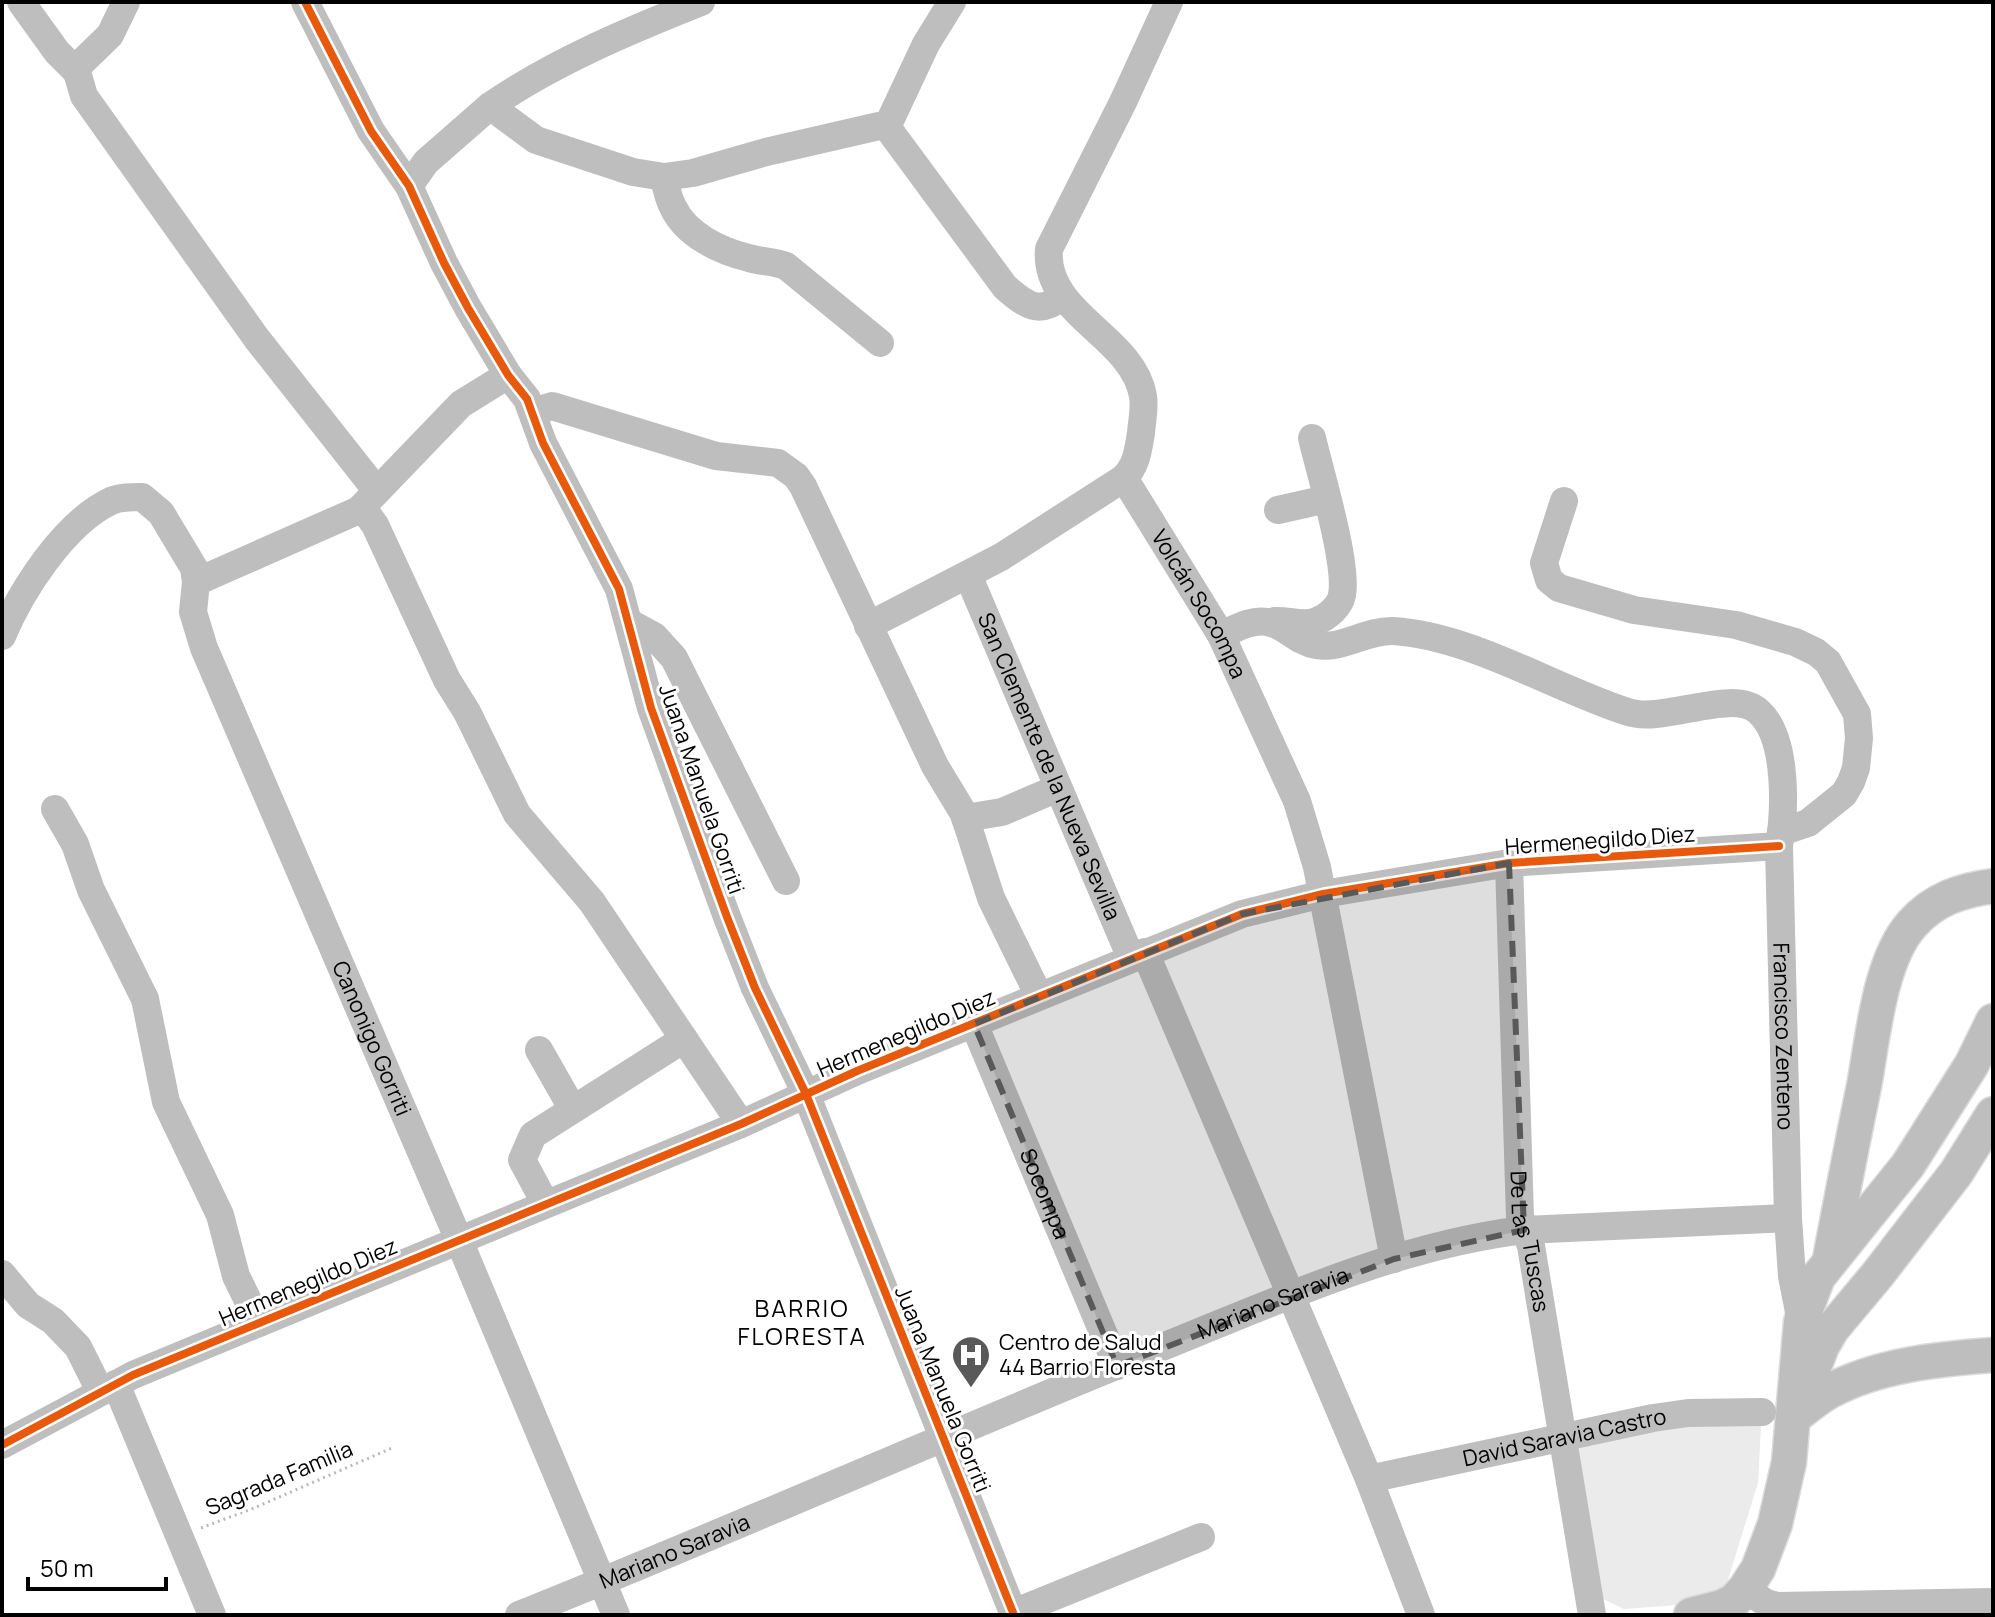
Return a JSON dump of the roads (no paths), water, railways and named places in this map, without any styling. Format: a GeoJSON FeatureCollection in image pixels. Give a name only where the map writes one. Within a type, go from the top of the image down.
{"type":"FeatureCollection","features":[{"type":"Feature","properties":{"kind":"main road"},"geometry":{"type":"LineString","coordinates":[[1830,1259],[1880,1004],[1899,943],[1925,910],[1947,897],[1993,886]]}},
{"type":"Feature","properties":{"kind":"main road"},"geometry":{"type":"LineString","coordinates":[[1691,1615],[1735,1603],[1758,1569],[1775,1524],[1789,1462],[1778,1415],[1810,1294],[1830,1259],[1867,1219],[1908,1165],[1972,1064],[1993,1021]]}},
{"type":"Feature","properties":{"kind":"main road"},"geometry":{"type":"LineString","coordinates":[[1778,1415],[1832,1329],[1956,1173],[1993,1114]]}},
{"type":"Feature","properties":{"kind":"main road"},"geometry":{"type":"LineString","coordinates":[[1778,1415],[1845,1384],[1889,1370],[1955,1358],[1993,1355]]}},
{"type":"Feature","properties":{"kind":"street"},"geometry":{"type":"LineString","coordinates":[[21,2],[57,52],[77,72]]}},
{"type":"Feature","properties":{"kind":"street"},"geometry":{"type":"LineString","coordinates":[[126,2],[110,35],[78,66],[84,96],[369,499],[375,525],[447,680],[467,712],[517,814],[592,902],[741,1124]]}},
{"type":"Feature","properties":{"kind":"street","name":"Juana Manuela Gorriti"},"geometry":{"type":"LineString","coordinates":[[305,2],[371,131],[409,186],[444,263],[508,375],[527,399],[543,443],[619,589],[651,708],[755,988],[806,1094],[1014,1614]]}},
{"type":"Feature","properties":{"kind":"street"},"geometry":{"type":"LineString","coordinates":[[409,186],[426,162],[490,106],[524,83],[701,2]]}},
{"type":"Feature","properties":{"kind":"street"},"geometry":{"type":"LineString","coordinates":[[887,127],[926,44],[952,2]]}},
{"type":"Feature","properties":{"kind":"street"},"geometry":{"type":"LineString","coordinates":[[868,626],[968,575],[1124,478],[1133,469],[1144,410],[1137,378],[1124,358],[1063,296],[1049,270],[1049,249],[1169,2]]}},
{"type":"Feature","properties":{"kind":"street"},"geometry":{"type":"LineString","coordinates":[[490,106],[536,140],[633,172],[664,177],[693,173],[766,152],[879,126],[887,127],[1005,287],[1028,305],[1042,308],[1063,296]]}},
{"type":"Feature","properties":{"kind":"street"},"geometry":{"type":"LineString","coordinates":[[664,177],[672,206],[694,234],[713,245],[749,258],[786,266],[880,343]]}},
{"type":"Feature","properties":{"kind":"street"},"geometry":{"type":"LineString","coordinates":[[196,582],[338,521],[369,499],[461,404],[508,375]]}},
{"type":"Feature","properties":{"kind":"street"},"geometry":{"type":"LineString","coordinates":[[533,412],[552,406],[716,456],[778,463],[786,467],[803,486],[935,766],[965,818],[991,898],[1039,996]]}},
{"type":"Feature","properties":{"kind":"street"},"geometry":{"type":"LineString","coordinates":[[1221,635],[1252,622],[1317,622],[1335,608],[1342,597],[1340,556],[1312,438]]}},
{"type":"Feature","properties":{"kind":"street","name":"Volcán Socompa"},"geometry":{"type":"LineString","coordinates":[[1124,478],[1221,635],[1297,801],[1323,894],[1394,1259]]}},
{"type":"Feature","properties":{"kind":"street","name":"Canonigo Gorriti"},"geometry":{"type":"LineString","coordinates":[[2,636],[18,601],[78,524],[112,500],[142,497],[161,513],[194,568],[193,612],[204,648],[458,1238],[616,1615]]}},
{"type":"Feature","properties":{"kind":"street"},"geometry":{"type":"LineString","coordinates":[[1278,510],[1327,499]]}},
{"type":"Feature","properties":{"kind":"street"},"geometry":{"type":"LineString","coordinates":[[1564,501],[1544,563],[1549,580],[1559,588],[1634,610],[1736,625],[1795,642],[1828,662],[1857,714],[1859,738],[1856,768],[1844,794],[1808,823],[1780,839]]}},
{"type":"Feature","properties":{"kind":"street","name":"San Clemente de la Nueva Sevilla"},"geometry":{"type":"LineString","coordinates":[[968,575],[1058,788],[1138,955],[1291,1296],[1369,1479],[1421,1615]]}},
{"type":"Feature","properties":{"kind":"street","name":"Francisco Zenteno"},"geometry":{"type":"LineString","coordinates":[[1270,622],[1299,640],[1314,645],[1338,644],[1372,633],[1392,631],[1441,641],[1477,652],[1631,713],[1664,714],[1711,705],[1747,705],[1757,709],[1767,722],[1777,749],[1784,809],[1780,839],[1788,1218],[1793,1286],[1801,1322]]}},
{"type":"Feature","properties":{"kind":"street"},"geometry":{"type":"LineString","coordinates":[[630,623],[654,636],[674,658],[786,881]]}},
{"type":"Feature","properties":{"kind":"street"},"geometry":{"type":"LineString","coordinates":[[965,818],[1002,812],[1058,788]]}},
{"type":"Feature","properties":{"kind":"street"},"geometry":{"type":"LineString","coordinates":[[55,809],[75,844],[91,890],[145,999],[166,1102],[220,1215],[236,1276],[259,1323]]}},
{"type":"Feature","properties":{"kind":"street","name":"Hermenegildo Diez"},"geometry":{"type":"LineString","coordinates":[[2,1445],[108,1387],[458,1238],[741,1124],[1039,996],[1242,914],[1323,894],[1509,863],[1780,839]]}},
{"type":"Feature","properties":{"kind":"street","name":"De Las Tuscas"},"geometry":{"type":"LineString","coordinates":[[1509,863],[1520,1217],[1531,1246],[1592,1615]]}},
{"type":"Feature","properties":{"kind":"street","name":"Socompa"},"geometry":{"type":"LineString","coordinates":[[974,1024],[1117,1366]]}},
{"type":"Feature","properties":{"kind":"street"},"geometry":{"type":"LineString","coordinates":[[545,1203],[523,1157],[533,1135],[684,1039]]}},
{"type":"Feature","properties":{"kind":"street"},"geometry":{"type":"LineString","coordinates":[[539,1050],[572,1108]]}},
{"type":"Feature","properties":{"kind":"street","name":"Mariano Saravia"},"geometry":{"type":"LineString","coordinates":[[519,1615],[942,1437],[1291,1296],[1394,1259],[1495,1234],[1524,1230],[1788,1218]]}},
{"type":"Feature","properties":{"kind":"street"},"geometry":{"type":"LineString","coordinates":[[2,1274],[28,1305],[53,1321],[78,1347],[108,1387],[212,1615]]}},
{"type":"Feature","properties":{"kind":"street","name":"David Saravia Castro"},"geometry":{"type":"LineString","coordinates":[[1369,1479],[1564,1436],[1688,1413],[1778,1415]]}},
{"type":"Feature","properties":{"kind":"street"},"geometry":{"type":"LineString","coordinates":[[1014,1614],[1201,1537]]}},
{"type":"Feature","properties":{"kind":"street"},"geometry":{"type":"LineString","coordinates":[[1735,1603],[1777,1606],[1976,1606]]}},
{"type":"Feature","properties":{"kind":"place","name":"Centro de Salud 44 Barrio Floresta"},"geometry":{"type":"Point","coordinates":[971,1389]}},
{"type":"Feature","properties":{"kind":"district","name":"BARRIO FLORESTA"},"geometry":{"type":"Point","coordinates":[802,1321]}}]}
